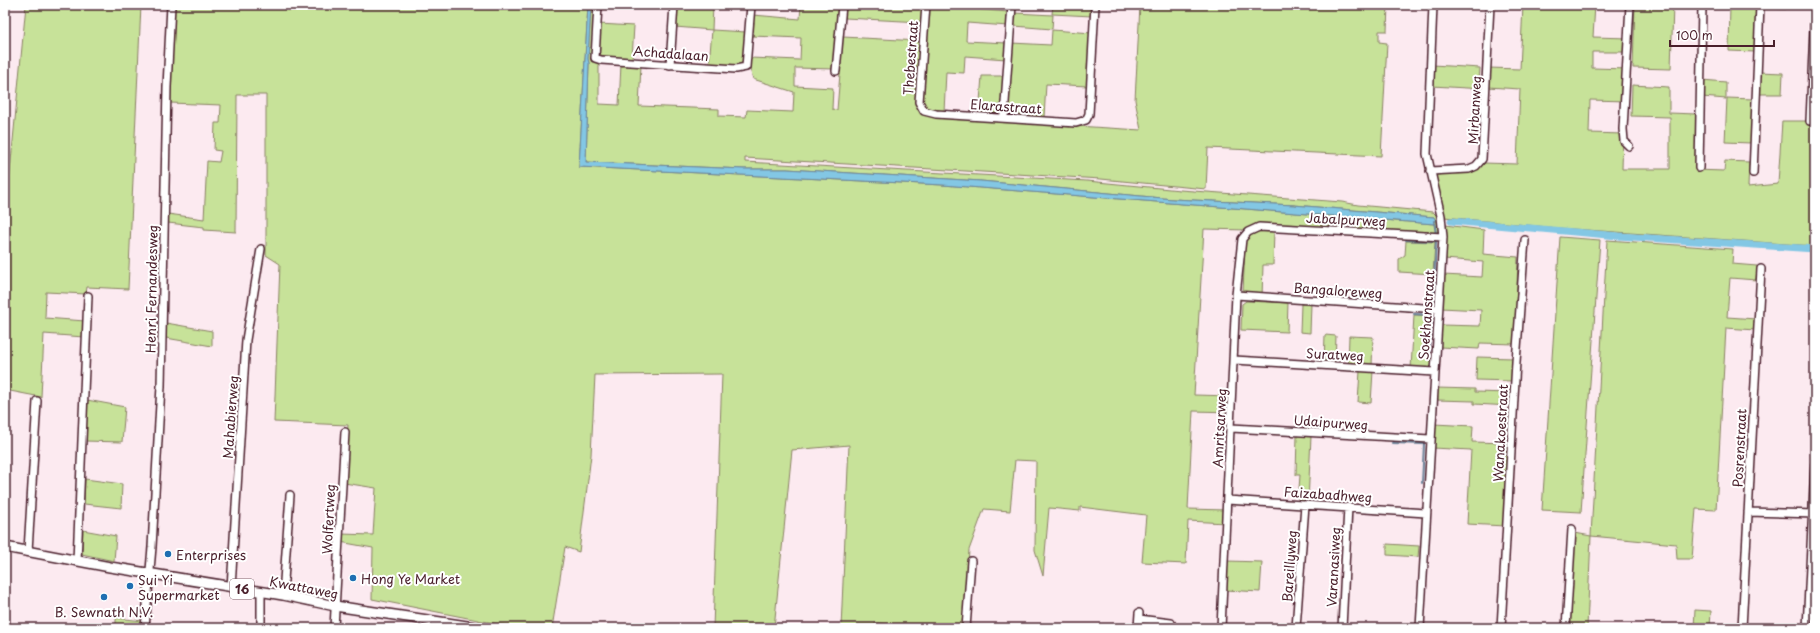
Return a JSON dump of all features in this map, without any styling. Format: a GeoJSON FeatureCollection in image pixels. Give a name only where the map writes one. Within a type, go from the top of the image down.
{"type":"FeatureCollection","features":[{"type":"Feature","properties":{"kind":"main road","name":"Kwattaweg"},"geometry":{"type":"LineString","coordinates":[[5,547],[231,588],[283,595],[335,606],[480,628]]}},
{"type":"Feature","properties":{"kind":"street","name":"Henri Fernandesweg"},"geometry":{"type":"LineString","coordinates":[[145,628],[152,547],[161,386],[167,87],[171,5]]}},
{"type":"Feature","properties":{"kind":"street","name":"Achadalaan"},"geometry":{"type":"LineString","coordinates":[[598,5],[595,58],[601,60],[736,69],[746,67],[751,5]]}},
{"type":"Feature","properties":{"kind":"street"},"geometry":{"type":"LineString","coordinates":[[670,65],[674,5]]}},
{"type":"Feature","properties":{"kind":"street"},"geometry":{"type":"LineString","coordinates":[[836,71],[842,5]]}},
{"type":"Feature","properties":{"kind":"street","name":"Thebestraat"},"geometry":{"type":"LineString","coordinates":[[924,111],[919,102],[926,5]]}},
{"type":"Feature","properties":{"kind":"street"},"geometry":{"type":"LineString","coordinates":[[1004,117],[1012,5]]}},
{"type":"Feature","properties":{"kind":"street","name":"Elarastraat"},"geometry":{"type":"LineString","coordinates":[[924,111],[936,114],[1004,117],[1076,123],[1086,120],[1089,114],[1096,5]]}},
{"type":"Feature","properties":{"kind":"street","name":"Soekhanstraat"},"geometry":{"type":"LineString","coordinates":[[1420,628],[1443,233],[1441,216],[1427,154],[1433,5]]}},
{"type":"Feature","properties":{"kind":"street","name":"Mirbanweg"},"geometry":{"type":"LineString","coordinates":[[1430,171],[1469,169],[1476,166],[1482,159],[1490,5]]}},
{"type":"Feature","properties":{"kind":"street"},"geometry":{"type":"LineString","coordinates":[[1629,146],[1624,141],[1623,129],[1630,5]]}},
{"type":"Feature","properties":{"kind":"street"},"geometry":{"type":"LineString","coordinates":[[1699,168],[1702,5]]}},
{"type":"Feature","properties":{"kind":"street"},"geometry":{"type":"LineString","coordinates":[[1753,173],[1760,5]]}},
{"type":"Feature","properties":{"kind":"street"},"geometry":{"type":"LineString","coordinates":[[1810,121],[1815,5]]}},
{"type":"Feature","properties":{"kind":"street","name":"Jabalpurweg"},"geometry":{"type":"LineString","coordinates":[[1248,232],[1259,227],[1443,233]]}},
{"type":"Feature","properties":{"kind":"street","name":"Amritsarweg"},"geometry":{"type":"LineString","coordinates":[[1222,628],[1236,295],[1242,240],[1248,232]]}},
{"type":"Feature","properties":{"kind":"street","name":"Wanakoestraat"},"geometry":{"type":"LineString","coordinates":[[1501,628],[1516,362],[1525,240]]}},
{"type":"Feature","properties":{"kind":"street","name":"Mahabierweg"},"geometry":{"type":"LineString","coordinates":[[231,588],[246,340],[261,249]]}},
{"type":"Feature","properties":{"kind":"street","name":"Posrenstraat"},"geometry":{"type":"LineString","coordinates":[[1742,628],[1761,269]]}},
{"type":"Feature","properties":{"kind":"street","name":"Bangaloreweg"},"geometry":{"type":"LineString","coordinates":[[1236,295],[1438,309]]}},
{"type":"Feature","properties":{"kind":"street"},"geometry":{"type":"LineString","coordinates":[[77,561],[88,296]]}},
{"type":"Feature","properties":{"kind":"street","name":"Suratweg"},"geometry":{"type":"LineString","coordinates":[[1234,360],[1434,372]]}},
{"type":"Feature","properties":{"kind":"street"},"geometry":{"type":"LineString","coordinates":[[28,551],[37,401]]}},
{"type":"Feature","properties":{"kind":"street","name":"Udaipurweg"},"geometry":{"type":"LineString","coordinates":[[1231,428],[1430,439]]}},
{"type":"Feature","properties":{"kind":"street","name":"Wolfertweg"},"geometry":{"type":"LineString","coordinates":[[334,628],[345,432]]}},
{"type":"Feature","properties":{"kind":"street"},"geometry":{"type":"LineString","coordinates":[[1807,628],[1814,514],[1815,465]]}},
{"type":"Feature","properties":{"kind":"street"},"geometry":{"type":"LineString","coordinates":[[283,595],[290,495]]}},
{"type":"Feature","properties":{"kind":"street","name":"Faizabadhweg"},"geometry":{"type":"LineString","coordinates":[[1227,500],[1426,513]]}},
{"type":"Feature","properties":{"kind":"street","name":"Bareillyweg"},"geometry":{"type":"LineString","coordinates":[[1296,628],[1304,505]]}},
{"type":"Feature","properties":{"kind":"street","name":"Varanasiweg"},"geometry":{"type":"LineString","coordinates":[[1342,628],[1348,507]]}},
{"type":"Feature","properties":{"kind":"street"},"geometry":{"type":"LineString","coordinates":[[1748,512],[1814,514]]}},
{"type":"Feature","properties":{"kind":"street"},"geometry":{"type":"LineString","coordinates":[[1566,628],[1572,529]]}},
{"type":"Feature","properties":{"kind":"street"},"geometry":{"type":"LineString","coordinates":[[966,628],[971,562]]}},
{"type":"Feature","properties":{"kind":"street"},"geometry":{"type":"LineString","coordinates":[[261,592],[261,628]]}},
{"type":"Feature","properties":{"kind":"street"},"geometry":{"type":"LineString","coordinates":[[1138,628],[1139,616],[1171,623]]}},
{"type":"Feature","properties":{"kind":"green space"},"geometry":{"type":"Polygon","coordinates":[[[26,5],[141,5],[128,289],[87,287],[86,294],[46,292],[45,318],[85,321],[84,337],[44,334],[41,397],[5,390],[7,203],[26,5]]]}},
{"type":"Feature","properties":{"kind":"green space"},"geometry":{"type":"Polygon","coordinates":[[[175,5],[588,5],[579,167],[943,185],[1434,224],[1434,217],[1294,205],[1173,199],[981,181],[787,169],[744,169],[586,162],[588,59],[591,5],[595,5],[593,61],[599,63],[599,104],[619,105],[621,64],[641,65],[639,106],[719,109],[719,116],[746,117],[747,110],[793,112],[794,92],[753,79],[749,66],[750,58],[800,60],[801,38],[752,36],[753,15],[800,19],[801,5],[839,5],[835,69],[795,68],[795,86],[833,88],[832,109],[837,110],[843,37],[920,41],[921,112],[1060,125],[1141,130],[1135,100],[1140,5],[1388,5],[1387,31],[1379,31],[1379,42],[1387,43],[1381,156],[1208,148],[1206,189],[1101,179],[745,158],[745,162],[1087,181],[1180,190],[1342,202],[1358,205],[1433,212],[1439,218],[1439,233],[1438,235],[1354,228],[1350,222],[1342,222],[1338,228],[1248,230],[1204,229],[1194,395],[1233,396],[1233,412],[1193,411],[1188,509],[1226,510],[1226,523],[1188,521],[1186,564],[1142,562],[1146,515],[1080,507],[1080,511],[1049,508],[1043,576],[1035,550],[1036,461],[1015,460],[1010,511],[984,509],[969,550],[964,628],[891,628],[891,624],[875,623],[875,628],[841,628],[849,445],[792,450],[774,628],[713,628],[722,374],[595,375],[591,455],[579,552],[565,547],[552,628],[518,628],[372,599],[373,548],[340,542],[341,534],[373,535],[376,488],[344,483],[348,425],[274,422],[280,264],[266,255],[266,95],[237,95],[236,232],[204,230],[204,227],[168,223],[168,214],[204,219],[207,161],[219,162],[221,151],[214,150],[215,123],[220,123],[221,105],[170,103],[175,5]]]}},
{"type":"Feature","properties":{"kind":"green space"},"geometry":{"type":"Polygon","coordinates":[[[676,5],[713,5],[712,30],[675,27],[676,5]]]}},
{"type":"Feature","properties":{"kind":"green space"},"geometry":{"type":"Polygon","coordinates":[[[845,5],[884,5],[924,8],[922,22],[845,18],[845,5]]]}},
{"type":"Feature","properties":{"kind":"green space"},"geometry":{"type":"Polygon","coordinates":[[[929,5],[1008,12],[1008,26],[967,23],[966,41],[1007,43],[1006,59],[965,56],[964,73],[946,72],[944,112],[927,109],[922,101],[929,5]]]}},
{"type":"Feature","properties":{"kind":"green space"},"geometry":{"type":"Polygon","coordinates":[[[1053,5],[1092,5],[1092,16],[1052,14],[1053,5]]]}},
{"type":"Feature","properties":{"kind":"green space"},"geometry":{"type":"Polygon","coordinates":[[[1523,5],[1595,5],[1593,37],[1629,38],[1629,52],[1592,52],[1592,68],[1628,69],[1627,101],[1590,100],[1589,133],[1623,134],[1622,169],[1670,169],[1670,117],[1631,116],[1632,85],[1669,87],[1669,113],[1696,114],[1695,170],[1724,171],[1725,161],[1749,162],[1748,187],[1778,184],[1782,121],[1813,121],[1815,81],[1815,246],[1559,228],[1444,217],[1436,178],[1437,174],[1478,168],[1483,163],[1517,164],[1520,89],[1488,87],[1489,68],[1520,69],[1523,5]]]}},
{"type":"Feature","properties":{"kind":"green space"},"geometry":{"type":"Polygon","coordinates":[[[1635,5],[1673,5],[1671,69],[1633,68],[1635,5]]]}},
{"type":"Feature","properties":{"kind":"green space"},"geometry":{"type":"Polygon","coordinates":[[[1730,5],[1757,5],[1755,52],[1729,51],[1730,5]]]}},
{"type":"Feature","properties":{"kind":"green space"},"geometry":{"type":"Polygon","coordinates":[[[1762,5],[1786,5],[1786,9],[1762,8],[1762,5]]]}},
{"type":"Feature","properties":{"kind":"green space"},"geometry":{"type":"Polygon","coordinates":[[[1014,13],[1053,15],[1052,29],[1014,26],[1014,13]]]}},
{"type":"Feature","properties":{"kind":"green space"},"geometry":{"type":"Polygon","coordinates":[[[599,24],[634,26],[632,59],[599,55],[599,24]]]}},
{"type":"Feature","properties":{"kind":"green space"},"geometry":{"type":"Polygon","coordinates":[[[712,30],[746,32],[743,63],[739,66],[709,65],[712,30]]]}},
{"type":"Feature","properties":{"kind":"green space"},"geometry":{"type":"Polygon","coordinates":[[[1052,30],[1092,33],[1088,86],[1046,84],[1044,118],[1012,116],[1008,112],[1011,43],[1051,45],[1052,30]]]}},
{"type":"Feature","properties":{"kind":"green space"},"geometry":{"type":"Polygon","coordinates":[[[1433,65],[1480,68],[1479,82],[1484,83],[1484,89],[1432,86],[1433,65]]]}},
{"type":"Feature","properties":{"kind":"green space"},"geometry":{"type":"Polygon","coordinates":[[[1759,72],[1783,73],[1782,94],[1758,94],[1759,72]]]}},
{"type":"Feature","properties":{"kind":"green space"},"geometry":{"type":"Polygon","coordinates":[[[982,76],[1005,76],[1002,110],[994,115],[979,114],[982,76]]]}},
{"type":"Feature","properties":{"kind":"green space"},"geometry":{"type":"Polygon","coordinates":[[[1702,80],[1726,82],[1726,99],[1702,97],[1702,80]]]}},
{"type":"Feature","properties":{"kind":"green space"},"geometry":{"type":"Polygon","coordinates":[[[1727,98],[1753,99],[1751,143],[1725,142],[1727,98]]]}},
{"type":"Feature","properties":{"kind":"green space"},"geometry":{"type":"Polygon","coordinates":[[[1445,225],[1484,230],[1483,254],[1518,257],[1515,344],[1480,343],[1479,349],[1440,347],[1441,325],[1480,326],[1481,310],[1441,308],[1443,275],[1482,277],[1483,262],[1444,259],[1445,225]]]}},
{"type":"Feature","properties":{"kind":"green space"},"geometry":{"type":"Polygon","coordinates":[[[1256,230],[1274,230],[1273,265],[1263,265],[1262,297],[1243,295],[1245,242],[1249,234],[1256,230]]]}},
{"type":"Feature","properties":{"kind":"green space"},"geometry":{"type":"Polygon","coordinates":[[[1560,237],[1600,240],[1581,512],[1542,510],[1560,237]]]}},
{"type":"Feature","properties":{"kind":"green space"},"geometry":{"type":"Polygon","coordinates":[[[1607,240],[1733,249],[1732,264],[1757,266],[1756,280],[1730,278],[1727,317],[1756,319],[1755,330],[1726,328],[1716,510],[1696,509],[1692,559],[1677,559],[1676,544],[1591,536],[1607,240]]]}},
{"type":"Feature","properties":{"kind":"green space"},"geometry":{"type":"Polygon","coordinates":[[[1406,241],[1435,242],[1433,274],[1399,272],[1399,259],[1405,255],[1406,241]]]}},
{"type":"Feature","properties":{"kind":"green space"},"geometry":{"type":"Polygon","coordinates":[[[1246,301],[1288,303],[1287,332],[1241,330],[1242,304],[1246,301]]]}},
{"type":"Feature","properties":{"kind":"green space"},"geometry":{"type":"Polygon","coordinates":[[[1301,304],[1311,304],[1310,333],[1300,332],[1301,304]]]}},
{"type":"Feature","properties":{"kind":"green space"},"geometry":{"type":"Polygon","coordinates":[[[1414,315],[1430,316],[1427,357],[1432,358],[1432,366],[1430,369],[1411,369],[1414,315]]]}},
{"type":"Feature","properties":{"kind":"green space"},"geometry":{"type":"Polygon","coordinates":[[[166,323],[212,331],[212,346],[166,338],[166,323]]]}},
{"type":"Feature","properties":{"kind":"green space"},"geometry":{"type":"Polygon","coordinates":[[[1325,335],[1336,336],[1335,363],[1324,363],[1325,335]]]}},
{"type":"Feature","properties":{"kind":"green space"},"geometry":{"type":"Polygon","coordinates":[[[1349,336],[1373,337],[1372,366],[1348,365],[1349,336]]]}},
{"type":"Feature","properties":{"kind":"green space"},"geometry":{"type":"Polygon","coordinates":[[[1477,357],[1513,358],[1513,381],[1476,380],[1477,357]]]}},
{"type":"Feature","properties":{"kind":"green space"},"geometry":{"type":"Polygon","coordinates":[[[1360,371],[1373,371],[1371,403],[1358,402],[1360,371]]]}},
{"type":"Feature","properties":{"kind":"green space"},"geometry":{"type":"Polygon","coordinates":[[[1436,388],[1475,389],[1475,392],[1511,393],[1511,406],[1474,404],[1474,401],[1436,400],[1436,388]]]}},
{"type":"Feature","properties":{"kind":"green space"},"geometry":{"type":"Polygon","coordinates":[[[87,400],[125,407],[122,442],[85,441],[87,400]]]}},
{"type":"Feature","properties":{"kind":"green space"},"geometry":{"type":"Polygon","coordinates":[[[1434,424],[1473,426],[1472,442],[1509,443],[1505,526],[1467,524],[1471,450],[1433,448],[1434,424]]]}},
{"type":"Feature","properties":{"kind":"green space"},"geometry":{"type":"Polygon","coordinates":[[[1297,435],[1311,436],[1308,503],[1298,503],[1300,475],[1296,475],[1297,435]]]}},
{"type":"Feature","properties":{"kind":"green space"},"geometry":{"type":"Polygon","coordinates":[[[85,479],[122,484],[121,508],[84,504],[85,479]]]}},
{"type":"Feature","properties":{"kind":"green space"},"geometry":{"type":"Polygon","coordinates":[[[83,530],[116,536],[114,561],[82,554],[83,530]]]}},
{"type":"Feature","properties":{"kind":"green space"},"geometry":{"type":"Polygon","coordinates":[[[1575,533],[1591,536],[1587,628],[1570,628],[1575,533]]]}},
{"type":"Feature","properties":{"kind":"green space"},"geometry":{"type":"Polygon","coordinates":[[[1387,544],[1419,546],[1418,557],[1387,555],[1387,544]]]}},
{"type":"Feature","properties":{"kind":"green space"},"geometry":{"type":"Polygon","coordinates":[[[1227,561],[1262,562],[1260,592],[1226,590],[1227,561]]]}},
{"type":"Feature","properties":{"kind":"green space"},"geometry":{"type":"Polygon","coordinates":[[[1695,610],[1711,611],[1710,628],[1694,628],[1695,610]]]}},
{"type":"Feature","properties":{"kind":"green space"},"geometry":{"type":"Polygon","coordinates":[[[116,618],[143,621],[143,628],[116,628],[116,618]]]}},
{"type":"Feature","properties":{"kind":"water"},"geometry":{"type":"Polygon","coordinates":[[[588,5],[591,5],[588,59],[586,162],[744,169],[787,169],[981,181],[1173,199],[1294,205],[1434,217],[1436,221],[1434,224],[943,185],[579,167],[588,5]]]}},
{"type":"Feature","properties":{"kind":"waterway"},"geometry":{"type":"LineString","coordinates":[[1434,221],[1436,234]]}},
{"type":"Feature","properties":{"kind":"waterway"},"geometry":{"type":"LineString","coordinates":[[1451,221],[1619,236],[1815,249]]}},
{"type":"Feature","properties":{"kind":"waterway"},"geometry":{"type":"LineString","coordinates":[[1406,240],[1436,241],[1433,303]]}},
{"type":"Feature","properties":{"kind":"waterway"},"geometry":{"type":"LineString","coordinates":[[1414,314],[1432,315],[1429,355]]}},
{"type":"Feature","properties":{"kind":"waterway"},"geometry":{"type":"LineString","coordinates":[[1392,443],[1424,444],[1422,483]]}},
{"type":"Feature","properties":{"kind":"place","name":"Enterprises"},"geometry":{"type":"Point","coordinates":[168,554]}},
{"type":"Feature","properties":{"kind":"place","name":"Hong Ye Market"},"geometry":{"type":"Point","coordinates":[353,578]}},
{"type":"Feature","properties":{"kind":"place","name":"Sui Yi Supermarket"},"geometry":{"type":"Point","coordinates":[130,586]}},
{"type":"Feature","properties":{"kind":"place","name":"B. Sewnath N.V."},"geometry":{"type":"Point","coordinates":[104,597]}}]}
